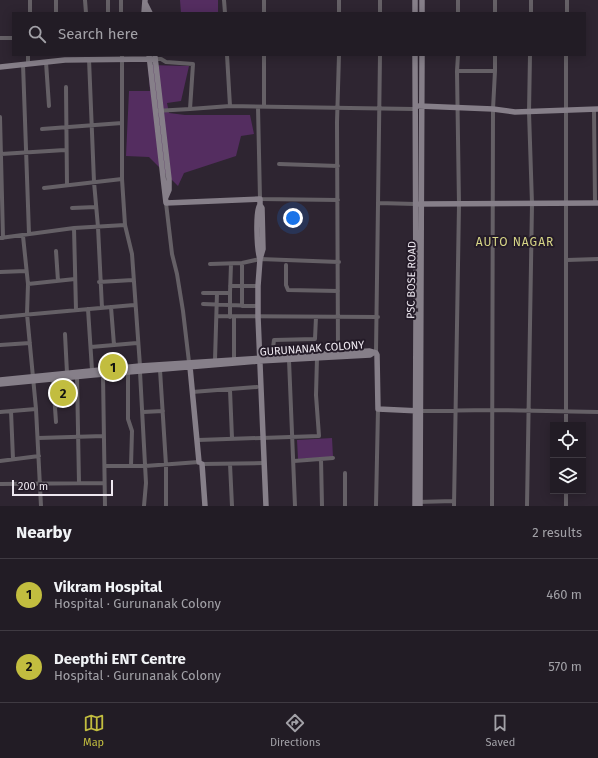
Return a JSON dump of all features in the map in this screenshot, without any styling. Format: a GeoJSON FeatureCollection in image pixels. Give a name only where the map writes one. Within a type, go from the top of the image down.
{"type":"FeatureCollection","features":[{"type":"Feature","properties":{"kind":"street"},"geometry":{"type":"LineString","coordinates":[[30,0],[30,12]]}},
{"type":"Feature","properties":{"kind":"street"},"geometry":{"type":"LineString","coordinates":[[56,0],[56,12]]}},
{"type":"Feature","properties":{"kind":"street"},"geometry":{"type":"LineString","coordinates":[[85,0],[86,12]]}},
{"type":"Feature","properties":{"kind":"street"},"geometry":{"type":"LineString","coordinates":[[108,0],[108,12]]}},
{"type":"Feature","properties":{"kind":"street"},"geometry":{"type":"LineString","coordinates":[[121,0],[121,12]]}},
{"type":"Feature","properties":{"kind":"street"},"geometry":{"type":"LineString","coordinates":[[224,0],[225,12]]}},
{"type":"Feature","properties":{"kind":"street"},"geometry":{"type":"LineString","coordinates":[[264,0],[264,12]]}},
{"type":"Feature","properties":{"kind":"street"},"geometry":{"type":"LineString","coordinates":[[339,0],[339,12]]}},
{"type":"Feature","properties":{"kind":"street"},"geometry":{"type":"LineString","coordinates":[[380,0],[380,12]]}},
{"type":"Feature","properties":{"kind":"street"},"geometry":{"type":"LineString","coordinates":[[415,0],[415,12]]}},
{"type":"Feature","properties":{"kind":"street"},"geometry":{"type":"LineString","coordinates":[[422,0],[422,12]]}},
{"type":"Feature","properties":{"kind":"street"},"geometry":{"type":"LineString","coordinates":[[458,0],[458,12]]}},
{"type":"Feature","properties":{"kind":"street"},"geometry":{"type":"LineString","coordinates":[[495,0],[495,12]]}},
{"type":"Feature","properties":{"kind":"street"},"geometry":{"type":"LineString","coordinates":[[531,0],[531,12]]}},
{"type":"Feature","properties":{"kind":"street"},"geometry":{"type":"LineString","coordinates":[[567,0],[567,12]]}},
{"type":"Feature","properties":{"kind":"street"},"geometry":{"type":"LineString","coordinates":[[144,12],[145,1]]}},
{"type":"Feature","properties":{"kind":"street"},"geometry":{"type":"LineString","coordinates":[[145,1],[150,12]]}},
{"type":"Feature","properties":{"kind":"street"},"geometry":{"type":"LineString","coordinates":[[0,38],[12,38]]}},
{"type":"Feature","properties":{"kind":"street"},"geometry":{"type":"LineString","coordinates":[[28,56],[26,64],[29,234]]}},
{"type":"Feature","properties":{"kind":"street"},"geometry":{"type":"LineString","coordinates":[[56,56],[56,62]]}},
{"type":"Feature","properties":{"kind":"street"},"geometry":{"type":"LineString","coordinates":[[227,56],[230,106]]}},
{"type":"Feature","properties":{"kind":"street"},"geometry":{"type":"LineString","coordinates":[[264,56],[264,106]]}},
{"type":"Feature","properties":{"kind":"street"},"geometry":{"type":"LineString","coordinates":[[338,351],[339,56]]}},
{"type":"Feature","properties":{"kind":"street"},"geometry":{"type":"LineString","coordinates":[[376,506],[378,409],[374,353],[378,316],[380,56]]}},
{"type":"Feature","properties":{"kind":"street","name":"PSC BOSE ROAD"},"geometry":{"type":"LineString","coordinates":[[415,56],[414,108],[419,204]]}},
{"type":"Feature","properties":{"kind":"street","name":"PSC BOSE ROAD"},"geometry":{"type":"LineString","coordinates":[[418,504],[417,410],[422,56]]}},
{"type":"Feature","properties":{"kind":"street"},"geometry":{"type":"LineString","coordinates":[[454,506],[459,205],[458,56]]}},
{"type":"Feature","properties":{"kind":"street"},"geometry":{"type":"LineString","coordinates":[[492,506],[493,108],[496,71],[495,56]]}},
{"type":"Feature","properties":{"kind":"street"},"geometry":{"type":"LineString","coordinates":[[528,506],[528,410],[532,204],[529,112],[530,56]]}},
{"type":"Feature","properties":{"kind":"street"},"geometry":{"type":"LineString","coordinates":[[566,56],[566,422]]}},
{"type":"Feature","properties":{"kind":"street"},"geometry":{"type":"LineString","coordinates":[[0,66],[87,58],[122,57],[152,57],[166,62],[193,64],[190,109]]}},
{"type":"Feature","properties":{"kind":"street"},"geometry":{"type":"LineString","coordinates":[[122,57],[122,179],[125,225],[132,254],[137,343],[142,369],[142,412],[146,483],[144,506]]}},
{"type":"Feature","properties":{"kind":"street"},"geometry":{"type":"LineString","coordinates":[[152,57],[169,190],[166,200],[172,254],[183,311],[205,506]]}},
{"type":"Feature","properties":{"kind":"street"},"geometry":{"type":"LineString","coordinates":[[87,58],[102,308]]}},
{"type":"Feature","properties":{"kind":"street"},"geometry":{"type":"LineString","coordinates":[[46,62],[49,106]]}},
{"type":"Feature","properties":{"kind":"street"},"geometry":{"type":"LineString","coordinates":[[458,71],[496,71]]}},
{"type":"Feature","properties":{"kind":"street"},"geometry":{"type":"LineString","coordinates":[[66,87],[65,150],[67,185]]}},
{"type":"Feature","properties":{"kind":"street"},"geometry":{"type":"LineString","coordinates":[[158,111],[230,106],[379,109],[414,108],[422,106],[493,108],[515,112],[596,109],[596,203],[459,205],[378,203]]}},
{"type":"Feature","properties":{"kind":"street"},"geometry":{"type":"LineString","coordinates":[[258,107],[260,202],[263,222],[263,255],[260,259],[258,286],[257,387],[261,437]]}},
{"type":"Feature","properties":{"kind":"street"},"geometry":{"type":"LineString","coordinates":[[0,117],[2,238],[74,228],[125,225]]}},
{"type":"Feature","properties":{"kind":"street"},"geometry":{"type":"LineString","coordinates":[[42,129],[122,124]]}},
{"type":"Feature","properties":{"kind":"street"},"geometry":{"type":"LineString","coordinates":[[1,154],[65,150]]}},
{"type":"Feature","properties":{"kind":"street"},"geometry":{"type":"LineString","coordinates":[[279,164],[338,166]]}},
{"type":"Feature","properties":{"kind":"street"},"geometry":{"type":"LineString","coordinates":[[44,188],[122,179]]}},
{"type":"Feature","properties":{"kind":"street"},"geometry":{"type":"LineString","coordinates":[[166,200],[260,202],[338,200]]}},
{"type":"Feature","properties":{"kind":"street"},"geometry":{"type":"LineString","coordinates":[[72,208],[96,207]]}},
{"type":"Feature","properties":{"kind":"street"},"geometry":{"type":"LineString","coordinates":[[74,228],[76,310]]}},
{"type":"Feature","properties":{"kind":"street"},"geometry":{"type":"LineString","coordinates":[[24,236],[28,284],[27,314],[36,409],[41,506]]}},
{"type":"Feature","properties":{"kind":"street"},"geometry":{"type":"LineString","coordinates":[[56,251],[58,281]]}},
{"type":"Feature","properties":{"kind":"street"},"geometry":{"type":"LineString","coordinates":[[210,264],[242,264],[260,259],[338,262]]}},
{"type":"Feature","properties":{"kind":"street"},"geometry":{"type":"LineString","coordinates":[[567,260],[598,259]]}},
{"type":"Feature","properties":{"kind":"street"},"geometry":{"type":"LineString","coordinates":[[231,264],[230,305],[234,359]]}},
{"type":"Feature","properties":{"kind":"street"},"geometry":{"type":"LineString","coordinates":[[242,264],[242,306]]}},
{"type":"Feature","properties":{"kind":"street"},"geometry":{"type":"LineString","coordinates":[[286,265],[286,285],[288,290],[338,291]]}},
{"type":"Feature","properties":{"kind":"street"},"geometry":{"type":"LineString","coordinates":[[0,272],[26,271]]}},
{"type":"Feature","properties":{"kind":"street"},"geometry":{"type":"LineString","coordinates":[[28,284],[75,279]]}},
{"type":"Feature","properties":{"kind":"street"},"geometry":{"type":"LineString","coordinates":[[100,282],[133,280]]}},
{"type":"Feature","properties":{"kind":"street"},"geometry":{"type":"LineString","coordinates":[[230,286],[258,286]]}},
{"type":"Feature","properties":{"kind":"street"},"geometry":{"type":"LineString","coordinates":[[203,293],[230,293]]}},
{"type":"Feature","properties":{"kind":"street"},"geometry":{"type":"LineString","coordinates":[[215,360],[215,317],[217,316],[217,293]]}},
{"type":"Feature","properties":{"kind":"street"},"geometry":{"type":"LineString","coordinates":[[203,304],[258,306]]}},
{"type":"Feature","properties":{"kind":"street"},"geometry":{"type":"LineString","coordinates":[[0,317],[134,305]]}},
{"type":"Feature","properties":{"kind":"street"},"geometry":{"type":"LineString","coordinates":[[111,307],[114,345]]}},
{"type":"Feature","properties":{"kind":"street"},"geometry":{"type":"LineString","coordinates":[[88,309],[92,370]]}},
{"type":"Feature","properties":{"kind":"street"},"geometry":{"type":"LineString","coordinates":[[217,316],[378,316]]}},
{"type":"Feature","properties":{"kind":"street"},"geometry":{"type":"LineString","coordinates":[[272,356],[274,340],[315,339],[316,317]]}},
{"type":"Feature","properties":{"kind":"street"},"geometry":{"type":"LineString","coordinates":[[55,406],[68,405],[66,334]]}},
{"type":"Feature","properties":{"kind":"street"},"geometry":{"type":"LineString","coordinates":[[0,345],[30,343]]}},
{"type":"Feature","properties":{"kind":"street"},"geometry":{"type":"LineString","coordinates":[[91,347],[137,343]]}},
{"type":"Feature","properties":{"kind":"street","name":"GURUNANAK COLONY"},"geometry":{"type":"LineString","coordinates":[[0,384],[92,370],[142,369],[338,351],[370,351],[374,353]]}},
{"type":"Feature","properties":{"kind":"street","name":"GURUNANAK COLONY"},"geometry":{"type":"LineString","coordinates":[[0,380],[54,379],[67,375],[77,376],[128,372],[142,369],[160,370],[215,360],[289,360],[370,355],[374,353]]}},
{"type":"Feature","properties":{"kind":"street"},"geometry":{"type":"LineString","coordinates":[[198,440],[320,436],[316,395],[317,358]]}},
{"type":"Feature","properties":{"kind":"street"},"geometry":{"type":"LineString","coordinates":[[258,359],[264,506]]}},
{"type":"Feature","properties":{"kind":"street"},"geometry":{"type":"LineString","coordinates":[[289,360],[295,506]]}},
{"type":"Feature","properties":{"kind":"street"},"geometry":{"type":"LineString","coordinates":[[160,370],[166,465],[166,506]]}},
{"type":"Feature","properties":{"kind":"street"},"geometry":{"type":"LineString","coordinates":[[128,372],[128,419],[132,431],[131,466]]}},
{"type":"Feature","properties":{"kind":"street"},"geometry":{"type":"LineString","coordinates":[[103,374],[105,506]]}},
{"type":"Feature","properties":{"kind":"street"},"geometry":{"type":"LineString","coordinates":[[77,376],[79,483]]}},
{"type":"Feature","properties":{"kind":"street"},"geometry":{"type":"LineString","coordinates":[[54,379],[56,422]]}},
{"type":"Feature","properties":{"kind":"street"},"geometry":{"type":"LineString","coordinates":[[192,392],[257,387]]}},
{"type":"Feature","properties":{"kind":"street"},"geometry":{"type":"LineString","coordinates":[[230,390],[232,438]]}},
{"type":"Feature","properties":{"kind":"street"},"geometry":{"type":"LineString","coordinates":[[0,412],[36,409]]}},
{"type":"Feature","properties":{"kind":"street"},"geometry":{"type":"LineString","coordinates":[[378,409],[528,410],[567,413],[598,412]]}},
{"type":"Feature","properties":{"kind":"street"},"geometry":{"type":"LineString","coordinates":[[142,412],[163,410]]}},
{"type":"Feature","properties":{"kind":"street"},"geometry":{"type":"LineString","coordinates":[[11,411],[13,459]]}},
{"type":"Feature","properties":{"kind":"street"},"geometry":{"type":"LineString","coordinates":[[38,438],[104,436]]}},
{"type":"Feature","properties":{"kind":"street"},"geometry":{"type":"LineString","coordinates":[[0,461],[39,456]]}},
{"type":"Feature","properties":{"kind":"street"},"geometry":{"type":"LineString","coordinates":[[294,461],[333,458]]}},
{"type":"Feature","properties":{"kind":"street"},"geometry":{"type":"LineString","coordinates":[[321,459],[322,506]]}},
{"type":"Feature","properties":{"kind":"street"},"geometry":{"type":"LineString","coordinates":[[105,466],[262,463]]}},
{"type":"Feature","properties":{"kind":"street"},"geometry":{"type":"LineString","coordinates":[[230,464],[232,506]]}},
{"type":"Feature","properties":{"kind":"street"},"geometry":{"type":"LineString","coordinates":[[345,472],[345,506]]}},
{"type":"Feature","properties":{"kind":"street"},"geometry":{"type":"LineString","coordinates":[[0,484],[40,482],[104,483]]}},
{"type":"Feature","properties":{"kind":"street"},"geometry":{"type":"LineString","coordinates":[[566,494],[566,506]]}},
{"type":"Feature","properties":{"kind":"street"},"geometry":{"type":"LineString","coordinates":[[418,504],[454,501]]}},
{"type":"Feature","properties":{"kind":"shaded area"},"geometry":{"type":"Polygon","coordinates":[[[180,0],[218,0],[218,12],[181,12],[180,0]]]}},
{"type":"Feature","properties":{"kind":"shaded area"},"geometry":{"type":"Polygon","coordinates":[[[148,65],[189,66],[181,101],[167,103],[169,113],[185,115],[250,115],[254,134],[241,136],[236,156],[184,173],[178,186],[149,157],[126,156],[129,91],[150,91],[148,65]]]}},
{"type":"Feature","properties":{"kind":"shaded area"},"geometry":{"type":"Polygon","coordinates":[[[332,438],[333,457],[298,459],[297,440],[332,438]]]}},
{"type":"Feature","properties":{"kind":"place","name":"Vikram Hospital"},"geometry":{"type":"Point","coordinates":[113,367]}},
{"type":"Feature","properties":{"kind":"place","name":"Deepthi ENT Centre"},"geometry":{"type":"Point","coordinates":[63,393]}},
{"type":"Feature","properties":{"kind":"district","name":"AUTO NAGAR"},"geometry":{"type":"Point","coordinates":[515,242]}}]}
